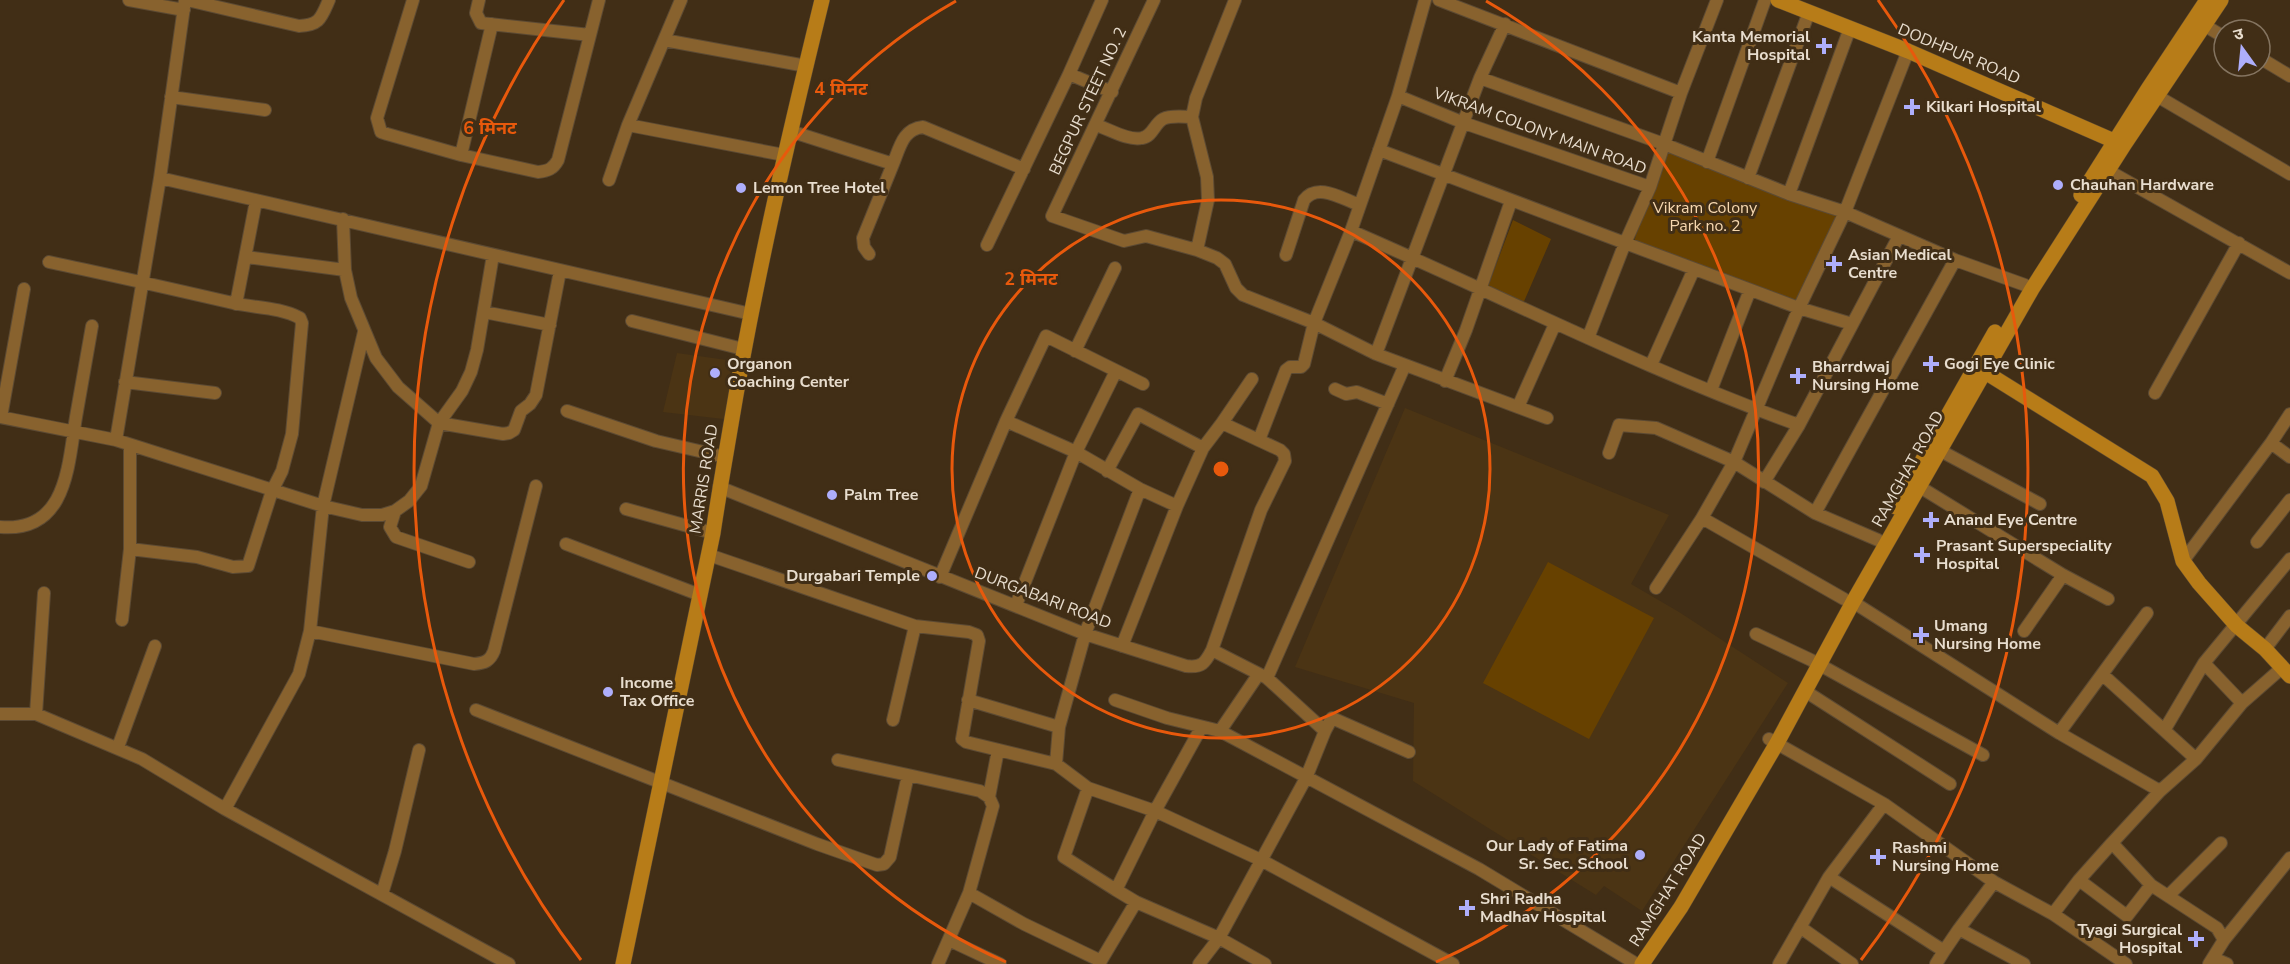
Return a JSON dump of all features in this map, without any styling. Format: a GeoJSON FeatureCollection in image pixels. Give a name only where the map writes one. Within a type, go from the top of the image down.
{"type":"FeatureCollection","features":[{"type":"Feature","properties":{"kind":"main road","name":"MARRIS ROAD"},"geometry":{"type":"LineString","coordinates":[[623,964],[663,783],[709,555],[743,349],[784,155],[822,0]]}},
{"type":"Feature","properties":{"kind":"main road","name":"DODHPUR ROAD"},"geometry":{"type":"LineString","coordinates":[[1778,0],[1908,51],[2119,143]]}},
{"type":"Feature","properties":{"kind":"main road","name":"RAMGHAT ROAD"},"geometry":{"type":"LineString","coordinates":[[1773,741],[1849,601],[1920,486],[1979,368],[2032,289],[2207,0]]}},
{"type":"Feature","properties":{"kind":"main road","name":"RAMGHAT ROAD"},"geometry":{"type":"LineString","coordinates":[[2119,143],[2157,96],[2221,0]]}},
{"type":"Feature","properties":{"kind":"main road","name":"RAMGHAT ROAD"},"geometry":{"type":"LineString","coordinates":[[1849,601],[1878,540],[2025,285],[2104,167]]}},
{"type":"Feature","properties":{"kind":"main road"},"geometry":{"type":"LineString","coordinates":[[1979,368],[2152,476],[2167,501],[2182,561],[2237,626],[2265,649],[2286,671]]}},
{"type":"Feature","properties":{"kind":"main road","name":"RAMGHAT ROAD"},"geometry":{"type":"LineString","coordinates":[[1636,963],[1805,692],[1815,662]]}},
{"type":"Feature","properties":{"kind":"street"},"geometry":{"type":"LineString","coordinates":[[129,0],[185,3],[299,26],[316,24],[322,17],[329,0]]}},
{"type":"Feature","properties":{"kind":"street"},"geometry":{"type":"LineString","coordinates":[[413,0],[377,118],[381,132],[461,155],[538,172],[548,171],[558,160],[599,0]]}},
{"type":"Feature","properties":{"kind":"street"},"geometry":{"type":"LineString","coordinates":[[478,0],[477,19],[481,22],[590,35]]}},
{"type":"Feature","properties":{"kind":"street"},"geometry":{"type":"LineString","coordinates":[[609,180],[628,125],[681,0]]}},
{"type":"Feature","properties":{"kind":"street"},"geometry":{"type":"LineString","coordinates":[[987,245],[1102,0]]}},
{"type":"Feature","properties":{"kind":"street","name":"BEGPUR STEET NO. 2"},"geometry":{"type":"LineString","coordinates":[[1154,0],[1052,216],[1124,241],[1146,236],[1197,250]]}},
{"type":"Feature","properties":{"kind":"street"},"geometry":{"type":"LineString","coordinates":[[1235,0],[1196,98],[1192,117],[1207,177],[1208,200],[1197,250],[1225,264],[1236,288],[1243,295],[1314,323],[1376,354],[1547,418]]}},
{"type":"Feature","properties":{"kind":"street"},"geometry":{"type":"LineString","coordinates":[[1259,440],[1286,370],[1290,367],[1301,367],[1304,364],[1314,323],[1351,231],[1398,96],[1425,0]]}},
{"type":"Feature","properties":{"kind":"street"},"geometry":{"type":"LineString","coordinates":[[1439,0],[1681,93]]}},
{"type":"Feature","properties":{"kind":"street"},"geometry":{"type":"LineString","coordinates":[[1650,187],[1681,93],[1717,0]]}},
{"type":"Feature","properties":{"kind":"street"},"geometry":{"type":"LineString","coordinates":[[1707,162],[1765,0]]}},
{"type":"Feature","properties":{"kind":"street"},"geometry":{"type":"LineString","coordinates":[[116,440],[160,177],[185,3]]}},
{"type":"Feature","properties":{"kind":"street"},"geometry":{"type":"LineString","coordinates":[[1748,178],[1809,12]]}},
{"type":"Feature","properties":{"kind":"street"},"geometry":{"type":"LineString","coordinates":[[461,155],[492,24]]}},
{"type":"Feature","properties":{"kind":"street"},"geometry":{"type":"LineString","coordinates":[[1376,354],[1480,78],[1505,24]]}},
{"type":"Feature","properties":{"kind":"street"},"geometry":{"type":"LineString","coordinates":[[2204,25],[2212,30]]}},
{"type":"Feature","properties":{"kind":"street"},"geometry":{"type":"LineString","coordinates":[[1789,194],[1850,28]]}},
{"type":"Feature","properties":{"kind":"street"},"geometry":{"type":"LineString","coordinates":[[664,40],[806,66]]}},
{"type":"Feature","properties":{"kind":"street"},"geometry":{"type":"LineString","coordinates":[[1656,588],[1734,462],[1799,308],[1845,212],[1908,51]]}},
{"type":"Feature","properties":{"kind":"street"},"geometry":{"type":"LineString","coordinates":[[2272,65],[2290,76]]}},
{"type":"Feature","properties":{"kind":"street"},"geometry":{"type":"LineString","coordinates":[[1069,74],[1112,92]]}},
{"type":"Feature","properties":{"kind":"street"},"geometry":{"type":"LineString","coordinates":[[1480,78],[1664,144],[1789,194],[1845,212],[1954,260],[2025,285]]}},
{"type":"Feature","properties":{"kind":"street","name":"VIKRAM COLONY MAIN ROAD"},"geometry":{"type":"LineString","coordinates":[[1398,96],[1464,123],[1650,187],[1625,243],[1588,338]]}},
{"type":"Feature","properties":{"kind":"street"},"geometry":{"type":"LineString","coordinates":[[2157,96],[2290,174]]}},
{"type":"Feature","properties":{"kind":"street"},"geometry":{"type":"LineString","coordinates":[[171,97],[264,110]]}},
{"type":"Feature","properties":{"kind":"street"},"geometry":{"type":"LineString","coordinates":[[1096,125],[1132,138],[1142,138],[1150,134],[1162,120],[1170,117],[1192,117]]}},
{"type":"Feature","properties":{"kind":"street"},"geometry":{"type":"LineString","coordinates":[[628,125],[784,155]]}},
{"type":"Feature","properties":{"kind":"street"},"geometry":{"type":"LineString","coordinates":[[869,254],[864,247],[864,238],[905,134],[913,128],[923,126],[1024,169]]}},
{"type":"Feature","properties":{"kind":"street"},"geometry":{"type":"LineString","coordinates":[[790,131],[893,164]]}},
{"type":"Feature","properties":{"kind":"street"},"geometry":{"type":"LineString","coordinates":[[1379,150],[1750,290],[1852,324]]}},
{"type":"Feature","properties":{"kind":"street"},"geometry":{"type":"LineString","coordinates":[[2104,167],[2290,273]]}},
{"type":"Feature","properties":{"kind":"street"},"geometry":{"type":"LineString","coordinates":[[160,177],[751,314]]}},
{"type":"Feature","properties":{"kind":"street"},"geometry":{"type":"LineString","coordinates":[[1286,255],[1304,200],[1309,193],[1326,192],[1360,205]]}},
{"type":"Feature","properties":{"kind":"street"},"geometry":{"type":"LineString","coordinates":[[236,304],[256,201]]}},
{"type":"Feature","properties":{"kind":"street"},"geometry":{"type":"LineString","coordinates":[[1445,381],[1511,201]]}},
{"type":"Feature","properties":{"kind":"street"},"geometry":{"type":"LineString","coordinates":[[343,219],[345,270],[351,298],[376,358],[398,387],[439,423],[503,434],[509,434],[514,430],[521,411],[536,395],[560,271]]}},
{"type":"Feature","properties":{"kind":"street"},"geometry":{"type":"LineString","coordinates":[[1351,231],[1555,324],[1755,409],[1799,425]]}},
{"type":"Feature","properties":{"kind":"street"},"geometry":{"type":"LineString","coordinates":[[1764,482],[1799,425],[1899,236]]}},
{"type":"Feature","properties":{"kind":"street"},"geometry":{"type":"LineString","coordinates":[[2155,393],[2239,243]]}},
{"type":"Feature","properties":{"kind":"street"},"geometry":{"type":"LineString","coordinates":[[24,289],[0,417],[116,440],[323,506],[362,515],[382,515],[395,511],[410,501],[421,486],[439,423],[462,391],[471,372],[493,255]]}},
{"type":"Feature","properties":{"kind":"street"},"geometry":{"type":"LineString","coordinates":[[246,257],[345,270]]}},
{"type":"Feature","properties":{"kind":"street"},"geometry":{"type":"LineString","coordinates":[[1815,513],[1954,260]]}},
{"type":"Feature","properties":{"kind":"street"},"geometry":{"type":"LineString","coordinates":[[49,262],[236,304],[285,312],[300,318],[302,323],[292,434],[282,471],[272,491],[248,566],[232,567],[198,556],[130,549]]}},
{"type":"Feature","properties":{"kind":"street"},"geometry":{"type":"LineString","coordinates":[[1075,351],[1115,268]]}},
{"type":"Feature","properties":{"kind":"street"},"geometry":{"type":"LineString","coordinates":[[1652,365],[1694,269]]}},
{"type":"Feature","properties":{"kind":"street"},"geometry":{"type":"LineString","coordinates":[[1711,390],[1750,290]]}},
{"type":"Feature","properties":{"kind":"street"},"geometry":{"type":"LineString","coordinates":[[483,312],[550,325]]}},
{"type":"Feature","properties":{"kind":"street"},"geometry":{"type":"LineString","coordinates":[[632,321],[743,349]]}},
{"type":"Feature","properties":{"kind":"street"},"geometry":{"type":"LineString","coordinates":[[1518,407],[1555,324]]}},
{"type":"Feature","properties":{"kind":"street"},"geometry":{"type":"LineString","coordinates":[[0,527],[22,528],[34,523],[45,515],[66,483],[92,326]]}},
{"type":"Feature","properties":{"kind":"street"},"geometry":{"type":"LineString","coordinates":[[225,809],[298,674],[310,631],[323,506],[364,332]]}},
{"type":"Feature","properties":{"kind":"street"},"geometry":{"type":"LineString","coordinates":[[940,577],[1006,421],[1046,336],[1143,384]]}},
{"type":"Feature","properties":{"kind":"street"},"geometry":{"type":"LineString","coordinates":[[1220,731],[1263,677],[1405,365]]}},
{"type":"Feature","properties":{"kind":"street"},"geometry":{"type":"LineString","coordinates":[[1016,604],[1076,452],[1116,371]]}},
{"type":"Feature","properties":{"kind":"street"},"geometry":{"type":"LineString","coordinates":[[1122,646],[1177,506],[1203,448],[1252,379]]}},
{"type":"Feature","properties":{"kind":"street"},"geometry":{"type":"LineString","coordinates":[[125,382],[215,393]]}},
{"type":"Feature","properties":{"kind":"street"},"geometry":{"type":"LineString","coordinates":[[1335,389],[1346,393],[1357,392],[1388,404]]}},
{"type":"Feature","properties":{"kind":"street"},"geometry":{"type":"LineString","coordinates":[[567,411],[656,441],[725,457]]}},
{"type":"Feature","properties":{"kind":"street"},"geometry":{"type":"LineString","coordinates":[[1107,471],[1138,414],[1203,448]]}},
{"type":"Feature","properties":{"kind":"street"},"geometry":{"type":"LineString","coordinates":[[2182,561],[2271,443],[2290,414]]}},
{"type":"Feature","properties":{"kind":"street"},"geometry":{"type":"LineString","coordinates":[[1006,421],[1076,452],[1140,489],[1177,506]]}},
{"type":"Feature","properties":{"kind":"street"},"geometry":{"type":"LineString","coordinates":[[1222,423],[1280,450],[1284,454],[1285,461],[1261,510],[1212,650],[1263,677],[1325,731]]}},
{"type":"Feature","properties":{"kind":"street"},"geometry":{"type":"LineString","coordinates":[[1609,453],[1619,425],[1656,428],[1734,462],[1815,513],[1878,540]]}},
{"type":"Feature","properties":{"kind":"street"},"geometry":{"type":"LineString","coordinates":[[2271,443],[2290,457]]}},
{"type":"Feature","properties":{"kind":"street"},"geometry":{"type":"LineString","coordinates":[[122,620],[130,549],[130,446]]}},
{"type":"Feature","properties":{"kind":"street"},"geometry":{"type":"LineString","coordinates":[[1939,450],[2040,504]]}},
{"type":"Feature","properties":{"kind":"street"},"geometry":{"type":"LineString","coordinates":[[310,631],[474,664],[484,663],[491,658],[536,486]]}},
{"type":"Feature","properties":{"kind":"street"},"geometry":{"type":"LineString","coordinates":[[1920,486],[2062,575],[2108,599]]}},
{"type":"Feature","properties":{"kind":"street","name":"DURGABARI ROAD"},"geometry":{"type":"LineString","coordinates":[[719,487],[940,577],[1016,604],[1085,634],[1197,668],[1205,664],[1212,650]]}},
{"type":"Feature","properties":{"kind":"street"},"geometry":{"type":"LineString","coordinates":[[1056,764],[1059,727],[1085,634],[1140,489]]}},
{"type":"Feature","properties":{"kind":"street"},"geometry":{"type":"LineString","coordinates":[[2257,542],[2290,500]]}},
{"type":"Feature","properties":{"kind":"street"},"geometry":{"type":"LineString","coordinates":[[626,509],[713,533]]}},
{"type":"Feature","properties":{"kind":"street"},"geometry":{"type":"LineString","coordinates":[[395,511],[390,527],[396,537],[469,562]]}},
{"type":"Feature","properties":{"kind":"street"},"geometry":{"type":"LineString","coordinates":[[1701,518],[1849,601],[2059,733],[2160,791]]}},
{"type":"Feature","properties":{"kind":"street"},"geometry":{"type":"LineString","coordinates":[[566,544],[700,595]]}},
{"type":"Feature","properties":{"kind":"street"},"geometry":{"type":"LineString","coordinates":[[709,555],[915,626],[969,632],[977,635],[979,641],[962,739],[966,742],[1056,764],[1088,788],[1155,811],[1261,860],[1453,964]]}},
{"type":"Feature","properties":{"kind":"street"},"geometry":{"type":"LineString","coordinates":[[2165,729],[2204,663],[2237,626],[2290,558]]}},
{"type":"Feature","properties":{"kind":"street"},"geometry":{"type":"LineString","coordinates":[[2024,631],[2062,575]]}},
{"type":"Feature","properties":{"kind":"street"},"geometry":{"type":"LineString","coordinates":[[36,714],[44,592]]}},
{"type":"Feature","properties":{"kind":"street"},"geometry":{"type":"LineString","coordinates":[[2059,733],[2147,613]]}},
{"type":"Feature","properties":{"kind":"street"},"geometry":{"type":"LineString","coordinates":[[2265,649],[2290,616]]}},
{"type":"Feature","properties":{"kind":"street"},"geometry":{"type":"LineString","coordinates":[[893,720],[915,626]]}},
{"type":"Feature","properties":{"kind":"street"},"geometry":{"type":"LineString","coordinates":[[1756,634],[1815,662],[1983,755]]}},
{"type":"Feature","properties":{"kind":"street"},"geometry":{"type":"LineString","coordinates":[[118,747],[155,646]]}},
{"type":"Feature","properties":{"kind":"street"},"geometry":{"type":"LineString","coordinates":[[2204,663],[2241,702]]}},
{"type":"Feature","properties":{"kind":"street"},"geometry":{"type":"LineString","coordinates":[[2053,914],[2112,843],[2160,791],[2196,759],[2241,702],[2286,671]]}},
{"type":"Feature","properties":{"kind":"street"},"geometry":{"type":"LineString","coordinates":[[2103,675],[2196,759]]}},
{"type":"Feature","properties":{"kind":"street"},"geometry":{"type":"LineString","coordinates":[[1805,692],[1950,784]]}},
{"type":"Feature","properties":{"kind":"street"},"geometry":{"type":"LineString","coordinates":[[968,700],[1059,727]]}},
{"type":"Feature","properties":{"kind":"street"},"geometry":{"type":"LineString","coordinates":[[1115,700],[1201,728],[1220,731],[1479,870],[1636,963]]}},
{"type":"Feature","properties":{"kind":"street"},"geometry":{"type":"LineString","coordinates":[[476,710],[817,844],[877,865],[884,864],[890,857],[908,775]]}},
{"type":"Feature","properties":{"kind":"street"},"geometry":{"type":"LineString","coordinates":[[0,714],[36,714],[118,747],[225,809],[508,964]]}},
{"type":"Feature","properties":{"kind":"street"},"geometry":{"type":"LineString","coordinates":[[1199,964],[1218,938],[1306,778],[1332,718],[1409,752]]}},
{"type":"Feature","properties":{"kind":"street"},"geometry":{"type":"LineString","coordinates":[[1116,890],[1155,811],[1201,728]]}},
{"type":"Feature","properties":{"kind":"street"},"geometry":{"type":"LineString","coordinates":[[1773,741],[1884,804],[1994,882],[2053,914],[2126,964]]}},
{"type":"Feature","properties":{"kind":"street"},"geometry":{"type":"LineString","coordinates":[[382,894],[395,851],[419,750]]}},
{"type":"Feature","properties":{"kind":"street"},"geometry":{"type":"LineString","coordinates":[[989,797],[998,750]]}},
{"type":"Feature","properties":{"kind":"street"},"geometry":{"type":"LineString","coordinates":[[838,760],[980,791],[989,797],[993,806],[969,893],[938,964]]}},
{"type":"Feature","properties":{"kind":"street"},"geometry":{"type":"LineString","coordinates":[[1088,788],[1064,857],[1136,902],[1218,938],[1265,964]]}},
{"type":"Feature","properties":{"kind":"street"},"geometry":{"type":"LineString","coordinates":[[1779,964],[1829,877],[1884,804]]}},
{"type":"Feature","properties":{"kind":"street"},"geometry":{"type":"LineString","coordinates":[[2112,843],[2151,885],[2217,928],[2224,940]]}},
{"type":"Feature","properties":{"kind":"street"},"geometry":{"type":"LineString","coordinates":[[2168,896],[2221,843]]}},
{"type":"Feature","properties":{"kind":"street"},"geometry":{"type":"LineString","coordinates":[[2227,964],[2211,961],[2224,940],[2290,858]]}},
{"type":"Feature","properties":{"kind":"street"},"geometry":{"type":"LineString","coordinates":[[1829,877],[1944,951]]}},
{"type":"Feature","properties":{"kind":"street"},"geometry":{"type":"LineString","coordinates":[[2079,880],[2127,916],[2151,885]]}},
{"type":"Feature","properties":{"kind":"street"},"geometry":{"type":"LineString","coordinates":[[1936,964],[1994,882]]}},
{"type":"Feature","properties":{"kind":"street"},"geometry":{"type":"LineString","coordinates":[[969,893],[1100,962],[1136,902]]}},
{"type":"Feature","properties":{"kind":"street"},"geometry":{"type":"LineString","coordinates":[[1800,927],[1852,964]]}},
{"type":"Feature","properties":{"kind":"street"},"geometry":{"type":"LineString","coordinates":[[1959,929],[2018,962]]}},
{"type":"Feature","properties":{"kind":"street"},"geometry":{"type":"LineString","coordinates":[[949,940],[1000,964]]}},
{"type":"Feature","properties":{"kind":"shaded area"},"geometry":{"type":"Polygon","coordinates":[[[677,353],[741,362],[732,420],[663,412],[677,353]]]}},
{"type":"Feature","properties":{"kind":"shaded area","name":"Our Lady of Fatima Sr. Sec. School"},"geometry":{"type":"Polygon","coordinates":[[[1405,408],[1669,515],[1631,584],[1679,612],[1788,683],[1642,911],[1604,886],[1596,895],[1413,781],[1414,703],[1295,667],[1405,408]]]}},
{"type":"Feature","properties":{"kind":"green space","name":"Vikram Colony Park no. 2"},"geometry":{"type":"Polygon","coordinates":[[[1664,144],[1841,211],[1799,308],[1633,246],[1646,196],[1664,144]]]}},
{"type":"Feature","properties":{"kind":"green space"},"geometry":{"type":"Polygon","coordinates":[[[1513,220],[1551,239],[1522,306],[1487,289],[1513,220]]]}},
{"type":"Feature","properties":{"kind":"green space"},"geometry":{"type":"Polygon","coordinates":[[[1548,562],[1654,618],[1589,739],[1483,683],[1548,562]]]}},
{"type":"Feature","properties":{"kind":"place","name":"Kanta Memorial Hospital"},"geometry":{"type":"Point","coordinates":[1824,46]}},
{"type":"Feature","properties":{"kind":"place","name":"Kilkari Hospital"},"geometry":{"type":"Point","coordinates":[1912,107]}},
{"type":"Feature","properties":{"kind":"place","name":"Chauhan Hardware"},"geometry":{"type":"Point","coordinates":[2058,185]}},
{"type":"Feature","properties":{"kind":"place","name":"Lemon Tree Hotel"},"geometry":{"type":"Point","coordinates":[741,188]}},
{"type":"Feature","properties":{"kind":"place","name":"Asian Medical Centre"},"geometry":{"type":"Point","coordinates":[1834,264]}},
{"type":"Feature","properties":{"kind":"place","name":"Gogi Eye Clinic"},"geometry":{"type":"Point","coordinates":[1931,364]}},
{"type":"Feature","properties":{"kind":"place","name":"Organon Coaching Center"},"geometry":{"type":"Point","coordinates":[715,373]}},
{"type":"Feature","properties":{"kind":"place","name":"Bharrdwaj Nursing Home"},"geometry":{"type":"Point","coordinates":[1798,376]}},
{"type":"Feature","properties":{"kind":"place","name":"Palm Tree"},"geometry":{"type":"Point","coordinates":[832,495]}},
{"type":"Feature","properties":{"kind":"place","name":"Anand Eye Centre"},"geometry":{"type":"Point","coordinates":[1931,520]}},
{"type":"Feature","properties":{"kind":"place","name":"Prasant Superspeciality Hospital"},"geometry":{"type":"Point","coordinates":[1922,555]}},
{"type":"Feature","properties":{"kind":"place","name":"Durgabari Temple"},"geometry":{"type":"Point","coordinates":[932,576]}},
{"type":"Feature","properties":{"kind":"place","name":"Umang Nursing Home"},"geometry":{"type":"Point","coordinates":[1921,635]}},
{"type":"Feature","properties":{"kind":"place","name":"Income Tax Office"},"geometry":{"type":"Point","coordinates":[608,692]}},
{"type":"Feature","properties":{"kind":"place","name":"Our Lady of Fatima Sr. Sec. School"},"geometry":{"type":"Point","coordinates":[1640,855]}},
{"type":"Feature","properties":{"kind":"place","name":"Rashmi Nursing Home"},"geometry":{"type":"Point","coordinates":[1878,857]}},
{"type":"Feature","properties":{"kind":"place","name":"Shri Radha Madhav Hospital"},"geometry":{"type":"Point","coordinates":[1467,908]}},
{"type":"Feature","properties":{"kind":"place","name":"Tyagi Surgical Hospital"},"geometry":{"type":"Point","coordinates":[2196,939]}}]}
